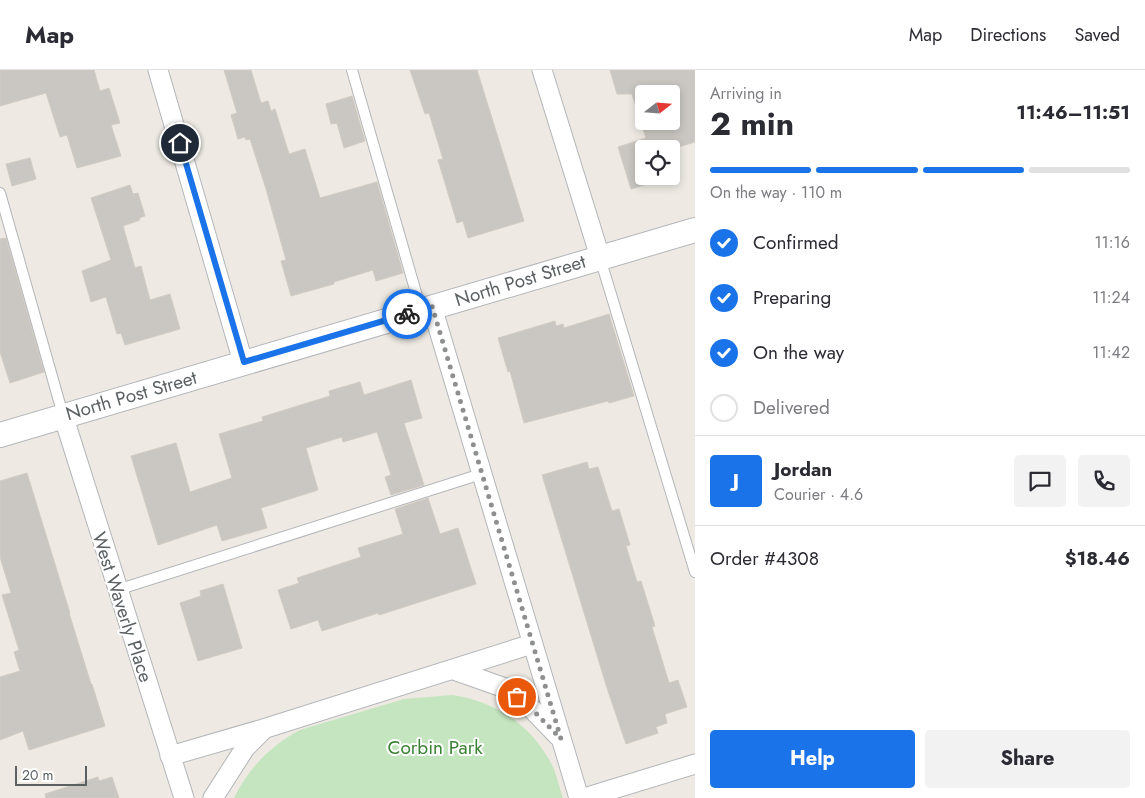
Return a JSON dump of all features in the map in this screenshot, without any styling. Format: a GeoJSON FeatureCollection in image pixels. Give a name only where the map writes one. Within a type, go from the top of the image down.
{"type":"FeatureCollection","features":[{"type":"Feature","properties":{"kind":"street"},"geometry":{"type":"LineString","coordinates":[[158,70],[244,362]]}},
{"type":"Feature","properties":{"kind":"street"},"geometry":{"type":"LineString","coordinates":[[542,70],[600,257]]}},
{"type":"Feature","properties":{"kind":"street","name":"North Post Street"},"geometry":{"type":"LineString","coordinates":[[0,434],[695,230]]}},
{"type":"Feature","properties":{"kind":"street"},"geometry":{"type":"LineString","coordinates":[[427,308],[481,474],[579,798]]}},
{"type":"Feature","properties":{"kind":"street","name":"West Waverly Place"},"geometry":{"type":"LineString","coordinates":[[63,415],[184,798]]}},
{"type":"Feature","properties":{"kind":"street"},"geometry":{"type":"LineString","coordinates":[[170,756],[263,730],[532,644]]}},
{"type":"Feature","properties":{"kind":"street"},"geometry":{"type":"LineString","coordinates":[[454,670],[505,688],[529,706],[561,739]]}},
{"type":"Feature","properties":{"kind":"street"},"geometry":{"type":"LineString","coordinates":[[213,798],[245,748],[263,730]]}},
{"type":"Feature","properties":{"kind":"street"},"geometry":{"type":"LineString","coordinates":[[584,798],[695,764]]}},
{"type":"Feature","properties":{"kind":"lane"},"geometry":{"type":"LineString","coordinates":[[352,70],[427,308]]}},
{"type":"Feature","properties":{"kind":"lane"},"geometry":{"type":"LineString","coordinates":[[0,194],[63,415]]}},
{"type":"Feature","properties":{"kind":"lane"},"geometry":{"type":"LineString","coordinates":[[600,257],[695,572]]}},
{"type":"Feature","properties":{"kind":"lane"},"geometry":{"type":"LineString","coordinates":[[118,590],[481,474]]}},
{"type":"Feature","properties":{"kind":"green space","name":"Corbin Park"},"geometry":{"type":"Polygon","coordinates":[[[452,695],[468,698],[497,709],[523,727],[544,751],[552,765],[563,798],[234,798],[246,777],[261,759],[279,743],[300,730],[404,699],[452,695]]]}},
{"type":"Feature","properties":{"kind":"building"},"geometry":{"type":"Polygon","coordinates":[[[0,70],[94,70],[100,91],[109,88],[120,123],[111,125],[121,156],[77,168],[67,135],[60,137],[46,93],[0,106],[0,70]]]}},
{"type":"Feature","properties":{"kind":"building"},"geometry":{"type":"Polygon","coordinates":[[[224,70],[251,70],[261,103],[268,101],[271,111],[275,109],[289,154],[305,149],[320,198],[377,182],[403,273],[376,281],[373,270],[334,282],[334,284],[291,296],[281,261],[286,260],[266,189],[250,139],[246,140],[245,137],[238,139],[231,115],[237,113],[224,70]]]}},
{"type":"Feature","properties":{"kind":"building"},"geometry":{"type":"Polygon","coordinates":[[[410,70],[477,70],[524,221],[468,238],[463,221],[457,223],[438,160],[443,159],[429,113],[425,114],[410,70]]]}},
{"type":"Feature","properties":{"kind":"building"},"geometry":{"type":"Polygon","coordinates":[[[610,70],[695,70],[695,142],[680,146],[680,140],[640,140],[646,138],[643,130],[680,130],[680,85],[635,85],[635,103],[632,94],[617,94],[610,70]]]}},
{"type":"Feature","properties":{"kind":"building"},"geometry":{"type":"Polygon","coordinates":[[[352,96],[365,141],[344,148],[337,123],[331,124],[326,104],[352,96]]]}},
{"type":"Feature","properties":{"kind":"building"},"geometry":{"type":"Polygon","coordinates":[[[635,142],[635,185],[644,185],[631,189],[618,147],[635,142]]]}},
{"type":"Feature","properties":{"kind":"building"},"geometry":{"type":"Polygon","coordinates":[[[30,158],[36,179],[12,186],[6,164],[30,158]]]}},
{"type":"Feature","properties":{"kind":"building"},"geometry":{"type":"Polygon","coordinates":[[[130,185],[133,194],[138,193],[145,216],[139,218],[140,220],[123,226],[135,268],[141,266],[150,300],[170,294],[180,329],[125,345],[121,333],[117,334],[106,297],[91,302],[82,271],[111,260],[91,198],[130,185]]]}},
{"type":"Feature","properties":{"kind":"building"},"geometry":{"type":"Polygon","coordinates":[[[6,238],[44,372],[10,383],[0,352],[0,239],[6,238]]]}},
{"type":"Feature","properties":{"kind":"building"},"geometry":{"type":"Polygon","coordinates":[[[609,314],[634,396],[524,423],[510,371],[508,372],[498,338],[555,321],[556,326],[563,324],[564,328],[609,314]]]}},
{"type":"Feature","properties":{"kind":"building"},"geometry":{"type":"Polygon","coordinates":[[[411,380],[422,418],[404,423],[424,485],[391,495],[385,477],[391,475],[377,432],[343,442],[342,437],[306,448],[318,490],[261,508],[267,528],[222,541],[217,525],[158,545],[131,456],[176,443],[190,492],[232,478],[219,434],[263,421],[262,417],[330,396],[329,391],[360,382],[364,395],[411,380]]]}},
{"type":"Feature","properties":{"kind":"building"},"geometry":{"type":"Polygon","coordinates":[[[587,462],[589,469],[598,467],[612,511],[619,509],[630,545],[626,546],[637,582],[641,581],[655,626],[652,627],[669,683],[678,680],[687,707],[665,714],[667,723],[656,727],[658,733],[626,744],[542,475],[587,462]]]}},
{"type":"Feature","properties":{"kind":"building"},"geometry":{"type":"Polygon","coordinates":[[[27,473],[105,726],[29,750],[23,731],[0,740],[0,677],[20,671],[14,652],[19,650],[2,595],[11,593],[0,557],[0,481],[27,473]]]}},
{"type":"Feature","properties":{"kind":"building"},"geometry":{"type":"Polygon","coordinates":[[[428,498],[440,534],[458,528],[476,584],[322,631],[318,620],[291,629],[278,590],[299,583],[297,578],[361,557],[358,548],[403,534],[395,509],[428,498]]]}},
{"type":"Feature","properties":{"kind":"building"},"geometry":{"type":"Polygon","coordinates":[[[223,584],[242,648],[198,661],[180,603],[201,596],[200,591],[223,584]]]}},
{"type":"Feature","properties":{"kind":"building"},"geometry":{"type":"Polygon","coordinates":[[[98,777],[99,781],[112,777],[119,798],[46,798],[45,794],[98,777]]]}},
{"type":"Feature","properties":{"kind":"way so far"},"geometry":{"type":"LineString","coordinates":[[407,314],[432,306],[561,739],[529,706],[517,697]]}},
{"type":"Feature","properties":{"kind":"route"},"geometry":{"type":"LineString","coordinates":[[180,143],[244,362],[407,314]]}}]}
